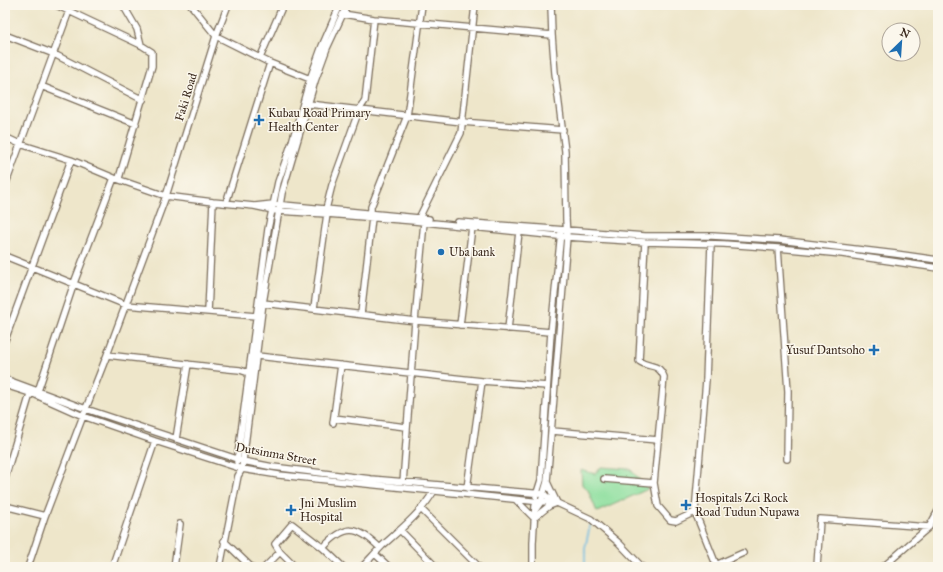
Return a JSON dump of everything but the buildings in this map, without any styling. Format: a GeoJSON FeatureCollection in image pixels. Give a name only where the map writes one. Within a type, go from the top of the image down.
{"type":"FeatureCollection","features":[{"type":"Feature","properties":{"kind":"street"},"geometry":{"type":"LineString","coordinates":[[38,390],[74,283],[136,124],[153,58],[152,52],[140,45],[56,5]]}},
{"type":"Feature","properties":{"kind":"street"},"geometry":{"type":"LineString","coordinates":[[123,5],[137,29],[140,45]]}},
{"type":"Feature","properties":{"kind":"street"},"geometry":{"type":"LineString","coordinates":[[191,5],[216,36],[270,63],[310,79]]}},
{"type":"Feature","properties":{"kind":"street","name":"Faki Road"},"geometry":{"type":"LineString","coordinates":[[28,567],[45,516],[83,416],[108,356],[166,196],[216,36],[228,5]]}},
{"type":"Feature","properties":{"kind":"street"},"geometry":{"type":"LineString","coordinates":[[260,58],[283,5]]}},
{"type":"Feature","properties":{"kind":"street"},"geometry":{"type":"LineString","coordinates":[[220,567],[238,476],[252,374],[256,316],[273,204],[278,182],[292,142],[310,79],[322,46],[340,5]]}},
{"type":"Feature","properties":{"kind":"street"},"geometry":{"type":"LineString","coordinates":[[252,374],[257,356],[263,303],[284,183],[327,48],[347,5]]}},
{"type":"Feature","properties":{"kind":"street"},"geometry":{"type":"LineString","coordinates":[[361,314],[372,207],[407,116],[421,23],[422,5]]}},
{"type":"Feature","properties":{"kind":"street"},"geometry":{"type":"LineString","coordinates":[[419,218],[461,133],[475,5]]}},
{"type":"Feature","properties":{"kind":"street"},"geometry":{"type":"LineString","coordinates":[[536,510],[534,502],[544,481],[552,431],[567,237],[565,230],[565,157],[563,130],[555,73],[552,34],[552,5]]}},
{"type":"Feature","properties":{"kind":"street"},"geometry":{"type":"LineString","coordinates":[[5,186],[69,11]]}},
{"type":"Feature","properties":{"kind":"street"},"geometry":{"type":"LineString","coordinates":[[343,14],[374,19],[552,34]]}},
{"type":"Feature","properties":{"kind":"street"},"geometry":{"type":"LineString","coordinates":[[314,308],[326,211],[332,185],[359,110],[365,101],[374,19]]}},
{"type":"Feature","properties":{"kind":"street"},"geometry":{"type":"LineString","coordinates":[[5,36],[54,54],[143,100]]}},
{"type":"Feature","properties":{"kind":"street"},"geometry":{"type":"LineString","coordinates":[[226,203],[270,63]]}},
{"type":"Feature","properties":{"kind":"street"},"geometry":{"type":"LineString","coordinates":[[41,86],[136,124]]}},
{"type":"Feature","properties":{"kind":"street"},"geometry":{"type":"LineString","coordinates":[[309,104],[462,122],[563,130]]}},
{"type":"Feature","properties":{"kind":"street"},"geometry":{"type":"LineString","coordinates":[[5,137],[20,144],[71,160],[166,196],[254,206],[272,211],[326,211]]}},
{"type":"Feature","properties":{"kind":"street"},"geometry":{"type":"LineString","coordinates":[[5,340],[71,160]]}},
{"type":"Feature","properties":{"kind":"street"},"geometry":{"type":"LineString","coordinates":[[208,312],[213,202]]}},
{"type":"Feature","properties":{"kind":"street"},"geometry":{"type":"LineString","coordinates":[[254,206],[273,204],[567,237],[778,248],[842,254],[938,268]]}},
{"type":"Feature","properties":{"kind":"street"},"geometry":{"type":"LineString","coordinates":[[372,216],[419,218],[645,236],[712,236],[779,240],[938,260]]}},
{"type":"Feature","properties":{"kind":"street"},"geometry":{"type":"LineString","coordinates":[[403,483],[406,427],[424,222]]}},
{"type":"Feature","properties":{"kind":"street"},"geometry":{"type":"LineString","coordinates":[[460,325],[472,227]]}},
{"type":"Feature","properties":{"kind":"street"},"geometry":{"type":"LineString","coordinates":[[533,567],[534,518],[536,510],[544,494],[547,386],[560,236],[565,230]]}},
{"type":"Feature","properties":{"kind":"street"},"geometry":{"type":"LineString","coordinates":[[508,330],[519,232]]}},
{"type":"Feature","properties":{"kind":"street"},"geometry":{"type":"LineString","coordinates":[[645,242],[639,361],[644,365],[657,367],[662,370],[664,377],[654,483],[658,506],[670,520],[676,521],[695,512]]}},
{"type":"Feature","properties":{"kind":"street"},"geometry":{"type":"LineString","coordinates":[[711,244],[706,380],[695,512],[717,566],[743,553]]}},
{"type":"Feature","properties":{"kind":"street"},"geometry":{"type":"LineString","coordinates":[[778,248],[788,391],[787,459]]}},
{"type":"Feature","properties":{"kind":"street"},"geometry":{"type":"LineString","coordinates":[[5,256],[74,283],[126,306],[256,316]]}},
{"type":"Feature","properties":{"kind":"street"},"geometry":{"type":"LineString","coordinates":[[263,303],[415,321],[508,330],[552,332]]}},
{"type":"Feature","properties":{"kind":"street"},"geometry":{"type":"LineString","coordinates":[[108,356],[240,370],[252,374]]}},
{"type":"Feature","properties":{"kind":"street"},"geometry":{"type":"LineString","coordinates":[[257,356],[482,382],[547,386]]}},
{"type":"Feature","properties":{"kind":"street"},"geometry":{"type":"LineString","coordinates":[[176,439],[188,364]]}},
{"type":"Feature","properties":{"kind":"street"},"geometry":{"type":"LineString","coordinates":[[341,365],[334,420],[406,427]]}},
{"type":"Feature","properties":{"kind":"street","name":"Dutsinma Street"},"geometry":{"type":"LineString","coordinates":[[5,379],[86,409],[240,460],[273,467],[403,483],[544,494]]}},
{"type":"Feature","properties":{"kind":"street"},"geometry":{"type":"LineString","coordinates":[[467,488],[482,382]]}},
{"type":"Feature","properties":{"kind":"street","name":"Dutsinma Street"},"geometry":{"type":"LineString","coordinates":[[5,385],[83,416],[239,468],[279,475],[534,502],[555,502]]}},
{"type":"Feature","properties":{"kind":"street"},"geometry":{"type":"LineString","coordinates":[[5,478],[30,394]]}},
{"type":"Feature","properties":{"kind":"street"},"geometry":{"type":"LineString","coordinates":[[552,431],[658,440]]}},
{"type":"Feature","properties":{"kind":"street"},"geometry":{"type":"LineString","coordinates":[[112,567],[155,441]]}},
{"type":"Feature","properties":{"kind":"street"},"geometry":{"type":"LineString","coordinates":[[604,479],[654,483]]}},
{"type":"Feature","properties":{"kind":"street"},"geometry":{"type":"LineString","coordinates":[[527,493],[544,481]]}},
{"type":"Feature","properties":{"kind":"street"},"geometry":{"type":"LineString","coordinates":[[544,481],[555,502]]}},
{"type":"Feature","properties":{"kind":"street"},"geometry":{"type":"LineString","coordinates":[[362,567],[380,548],[401,531],[427,502],[434,491]]}},
{"type":"Feature","properties":{"kind":"street"},"geometry":{"type":"LineString","coordinates":[[544,494],[555,502],[591,520],[620,543],[642,567]]}},
{"type":"Feature","properties":{"kind":"street"},"geometry":{"type":"LineString","coordinates":[[517,500],[534,518]]}},
{"type":"Feature","properties":{"kind":"street"},"geometry":{"type":"LineString","coordinates":[[534,518],[555,502]]}},
{"type":"Feature","properties":{"kind":"street"},"geometry":{"type":"LineString","coordinates":[[5,506],[45,516]]}},
{"type":"Feature","properties":{"kind":"street"},"geometry":{"type":"LineString","coordinates":[[421,509],[479,567]]}},
{"type":"Feature","properties":{"kind":"street"},"geometry":{"type":"LineString","coordinates":[[883,567],[929,527],[938,511]]}},
{"type":"Feature","properties":{"kind":"street"},"geometry":{"type":"LineString","coordinates":[[817,567],[820,520],[929,527]]}},
{"type":"Feature","properties":{"kind":"street"},"geometry":{"type":"LineString","coordinates":[[174,567],[180,524]]}},
{"type":"Feature","properties":{"kind":"street"},"geometry":{"type":"LineString","coordinates":[[295,567],[280,552],[275,544],[292,524],[323,548],[343,567]]}},
{"type":"Feature","properties":{"kind":"street"},"geometry":{"type":"LineString","coordinates":[[323,548],[338,534],[348,530],[360,532],[372,539],[380,548]]}},
{"type":"Feature","properties":{"kind":"street"},"geometry":{"type":"LineString","coordinates":[[401,531],[436,567]]}},
{"type":"Feature","properties":{"kind":"street"},"geometry":{"type":"LineString","coordinates":[[224,541],[251,567]]}},
{"type":"Feature","properties":{"kind":"street"},"geometry":{"type":"LineString","coordinates":[[265,567],[280,552]]}},
{"type":"Feature","properties":{"kind":"street"},"geometry":{"type":"LineString","coordinates":[[375,554],[388,567]]}},
{"type":"Feature","properties":{"kind":"green space"},"geometry":{"type":"Polygon","coordinates":[[[601,467],[630,469],[648,489],[597,512],[588,490],[582,485],[581,470],[595,474],[601,467]]]}},
{"type":"Feature","properties":{"kind":"waterway"},"geometry":{"type":"LineString","coordinates":[[585,567],[585,548],[591,521]]}},
{"type":"Feature","properties":{"kind":"place","name":"Kubau Road Primary Health Center"},"geometry":{"type":"Point","coordinates":[259,120]}},
{"type":"Feature","properties":{"kind":"place","name":"Uba bank"},"geometry":{"type":"Point","coordinates":[441,252]}},
{"type":"Feature","properties":{"kind":"place","name":"Yusuf Dantsoho"},"geometry":{"type":"Point","coordinates":[874,350]}},
{"type":"Feature","properties":{"kind":"place","name":"Hospitals Zci Rock Road Tudun Nupawa"},"geometry":{"type":"Point","coordinates":[686,505]}},
{"type":"Feature","properties":{"kind":"place","name":"Jni Muslim Hospital"},"geometry":{"type":"Point","coordinates":[291,510]}}]}
